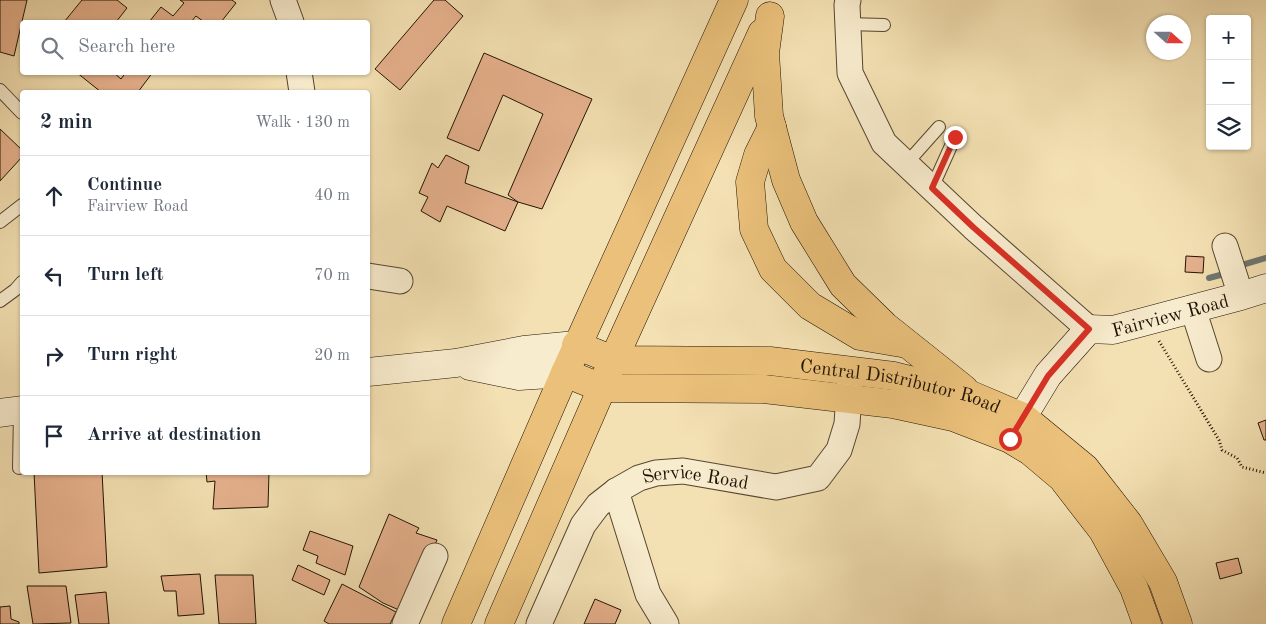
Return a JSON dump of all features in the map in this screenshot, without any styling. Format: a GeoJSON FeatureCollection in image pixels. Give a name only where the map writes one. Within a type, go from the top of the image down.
{"type":"FeatureCollection","features":[{"type":"Feature","properties":{"kind":"main road"},"geometry":{"type":"LineString","coordinates":[[456,624],[576,345],[734,0]]}},
{"type":"Feature","properties":{"kind":"main road"},"geometry":{"type":"LineString","coordinates":[[774,8],[765,53],[769,116],[786,180],[809,230],[843,285],[885,326],[971,395]]}},
{"type":"Feature","properties":{"kind":"main road"},"geometry":{"type":"LineString","coordinates":[[499,624],[613,360],[774,8]]}},
{"type":"Feature","properties":{"kind":"main road"},"geometry":{"type":"LineString","coordinates":[[772,127],[758,155],[750,182],[754,229],[773,269],[810,306],[860,336],[908,344]]}},
{"type":"Feature","properties":{"kind":"main road","name":"Fairview Road"},"geometry":{"type":"LineString","coordinates":[[1016,428],[1048,376],[1089,329],[1113,330],[1254,292]]}},
{"type":"Feature","properties":{"kind":"main road"},"geometry":{"type":"LineString","coordinates":[[370,372],[456,363],[524,350],[576,345]]}},
{"type":"Feature","properties":{"kind":"main road","name":"Central Distributor Road"},"geometry":{"type":"LineString","coordinates":[[576,345],[613,360],[770,361],[894,376],[971,395],[1016,428],[1085,468],[1128,523],[1163,582],[1178,624]]}},
{"type":"Feature","properties":{"kind":"main road"},"geometry":{"type":"LineString","coordinates":[[456,363],[519,376],[565,373]]}},
{"type":"Feature","properties":{"kind":"main road","name":"Central Distributor Road"},"geometry":{"type":"LineString","coordinates":[[565,373],[602,388],[764,389],[893,404],[1016,428],[1030,451],[1062,478],[1103,531],[1134,588],[1147,624]]}},
{"type":"Feature","properties":{"kind":"street"},"geometry":{"type":"LineString","coordinates":[[283,0],[290,20]]}},
{"type":"Feature","properties":{"kind":"street"},"geometry":{"type":"LineString","coordinates":[[847,12],[850,74],[884,143],[973,227],[1089,329]]}},
{"type":"Feature","properties":{"kind":"street"},"geometry":{"type":"LineString","coordinates":[[299,75],[302,90]]}},
{"type":"Feature","properties":{"kind":"street"},"geometry":{"type":"LineString","coordinates":[[1225,246],[1254,292]]}},
{"type":"Feature","properties":{"kind":"street"},"geometry":{"type":"LineString","coordinates":[[370,276],[400,281]]}},
{"type":"Feature","properties":{"kind":"street"},"geometry":{"type":"LineString","coordinates":[[1193,309],[1209,359]]}},
{"type":"Feature","properties":{"kind":"street","name":"Service Road"},"geometry":{"type":"LineString","coordinates":[[539,624],[583,525],[598,505],[616,491],[639,478],[656,473],[683,471],[776,486],[818,478],[839,450],[847,424],[851,371]]}},
{"type":"Feature","properties":{"kind":"street"},"geometry":{"type":"LineString","coordinates":[[616,491],[648,594],[666,624]]}},
{"type":"Feature","properties":{"kind":"street"},"geometry":{"type":"LineString","coordinates":[[405,624],[435,556]]}},
{"type":"Feature","properties":{"kind":"lane"},"geometry":{"type":"LineString","coordinates":[[847,12],[884,25]]}},
{"type":"Feature","properties":{"kind":"lane"},"geometry":{"type":"LineString","coordinates":[[0,90],[20,111]]}},
{"type":"Feature","properties":{"kind":"lane"},"geometry":{"type":"LineString","coordinates":[[906,164],[939,127]]}},
{"type":"Feature","properties":{"kind":"lane"},"geometry":{"type":"LineString","coordinates":[[932,188],[955,137]]}},
{"type":"Feature","properties":{"kind":"lane"},"geometry":{"type":"LineString","coordinates":[[0,222],[20,207]]}},
{"type":"Feature","properties":{"kind":"lane"},"geometry":{"type":"LineString","coordinates":[[0,301],[20,284]]}},
{"type":"Feature","properties":{"kind":"lane"},"geometry":{"type":"LineString","coordinates":[[14,411],[19,468]]}},
{"type":"Feature","properties":{"kind":"path"},"geometry":{"type":"LineString","coordinates":[[1148,321],[1219,440],[1222,450],[1237,458],[1242,467],[1266,473]]}},
{"type":"Feature","properties":{"kind":"building"},"geometry":{"type":"Polygon","coordinates":[[[0,0],[27,0],[22,20],[20,20],[20,30],[14,56],[0,52],[0,0]]]}},
{"type":"Feature","properties":{"kind":"building"},"geometry":{"type":"Polygon","coordinates":[[[82,0],[117,0],[127,8],[118,20],[66,20],[82,0]]]}},
{"type":"Feature","properties":{"kind":"building"},"geometry":{"type":"Polygon","coordinates":[[[180,0],[232,0],[236,3],[223,20],[201,20],[196,16],[193,20],[151,20],[161,7],[173,16],[184,3],[180,0]]]}},
{"type":"Feature","properties":{"kind":"building"},"geometry":{"type":"Polygon","coordinates":[[[434,0],[445,0],[463,16],[400,90],[375,69],[434,0]]]}},
{"type":"Feature","properties":{"kind":"building"},"geometry":{"type":"Polygon","coordinates":[[[484,53],[592,99],[542,209],[518,202],[508,195],[543,114],[503,95],[479,151],[447,138],[484,53]]]}},
{"type":"Feature","properties":{"kind":"building"},"geometry":{"type":"Polygon","coordinates":[[[80,75],[116,75],[121,79],[124,75],[151,75],[140,90],[98,90],[80,75]]]}},
{"type":"Feature","properties":{"kind":"building"},"geometry":{"type":"Polygon","coordinates":[[[0,129],[20,148],[20,159],[0,181],[0,129]]]}},
{"type":"Feature","properties":{"kind":"building"},"geometry":{"type":"Polygon","coordinates":[[[446,155],[469,166],[465,183],[518,202],[505,231],[447,206],[440,222],[421,211],[428,197],[419,193],[432,163],[438,168],[446,155]]]}},
{"type":"Feature","properties":{"kind":"building"},"geometry":{"type":"Polygon","coordinates":[[[1186,256],[1204,257],[1203,273],[1185,272],[1186,256]]]}},
{"type":"Feature","properties":{"kind":"building"},"geometry":{"type":"Polygon","coordinates":[[[1266,420],[1266,440],[1264,440],[1258,423],[1266,420]]]}},
{"type":"Feature","properties":{"kind":"building"},"geometry":{"type":"Polygon","coordinates":[[[34,475],[102,475],[107,567],[39,573],[34,475]]]}},
{"type":"Feature","properties":{"kind":"building"},"geometry":{"type":"Polygon","coordinates":[[[206,475],[269,475],[268,507],[213,509],[215,481],[207,482],[206,475]]]}},
{"type":"Feature","properties":{"kind":"building"},"geometry":{"type":"Polygon","coordinates":[[[389,514],[419,528],[416,533],[437,540],[406,613],[383,603],[359,587],[389,514]]]}},
{"type":"Feature","properties":{"kind":"building"},"geometry":{"type":"Polygon","coordinates":[[[310,531],[353,546],[345,575],[316,563],[318,556],[303,550],[310,531]]]}},
{"type":"Feature","properties":{"kind":"building"},"geometry":{"type":"Polygon","coordinates":[[[1238,558],[1242,573],[1220,579],[1216,563],[1238,558]]]}},
{"type":"Feature","properties":{"kind":"building"},"geometry":{"type":"Polygon","coordinates":[[[298,565],[330,580],[324,595],[292,580],[298,565]]]}},
{"type":"Feature","properties":{"kind":"building"},"geometry":{"type":"Polygon","coordinates":[[[200,574],[204,614],[178,616],[176,591],[164,591],[161,576],[200,574]]]}},
{"type":"Feature","properties":{"kind":"building"},"geometry":{"type":"Polygon","coordinates":[[[215,575],[253,575],[256,624],[219,624],[215,575]]]}},
{"type":"Feature","properties":{"kind":"building"},"geometry":{"type":"Polygon","coordinates":[[[342,584],[396,612],[390,624],[329,624],[324,621],[342,584]]]}},
{"type":"Feature","properties":{"kind":"building"},"geometry":{"type":"Polygon","coordinates":[[[27,586],[66,586],[71,623],[33,624],[27,586]]]}},
{"type":"Feature","properties":{"kind":"building"},"geometry":{"type":"Polygon","coordinates":[[[106,592],[109,624],[79,624],[75,595],[106,592]]]}},
{"type":"Feature","properties":{"kind":"building"},"geometry":{"type":"Polygon","coordinates":[[[595,599],[621,610],[615,624],[584,624],[595,599]]]}},
{"type":"Feature","properties":{"kind":"building"},"geometry":{"type":"Polygon","coordinates":[[[10,606],[11,619],[19,622],[19,624],[0,624],[0,607],[10,606]]]}},
{"type":"Feature","properties":{"kind":"waterway"},"geometry":{"type":"LineString","coordinates":[[1242,265],[1266,258]]}},
{"type":"Feature","properties":{"kind":"waterway"},"geometry":{"type":"LineString","coordinates":[[1209,278],[1224,274]]}},
{"type":"Feature","properties":{"kind":"route"},"geometry":{"type":"LineString","coordinates":[[955,137],[932,188],[973,227],[1089,329],[1048,376],[1010,439]]}}]}
